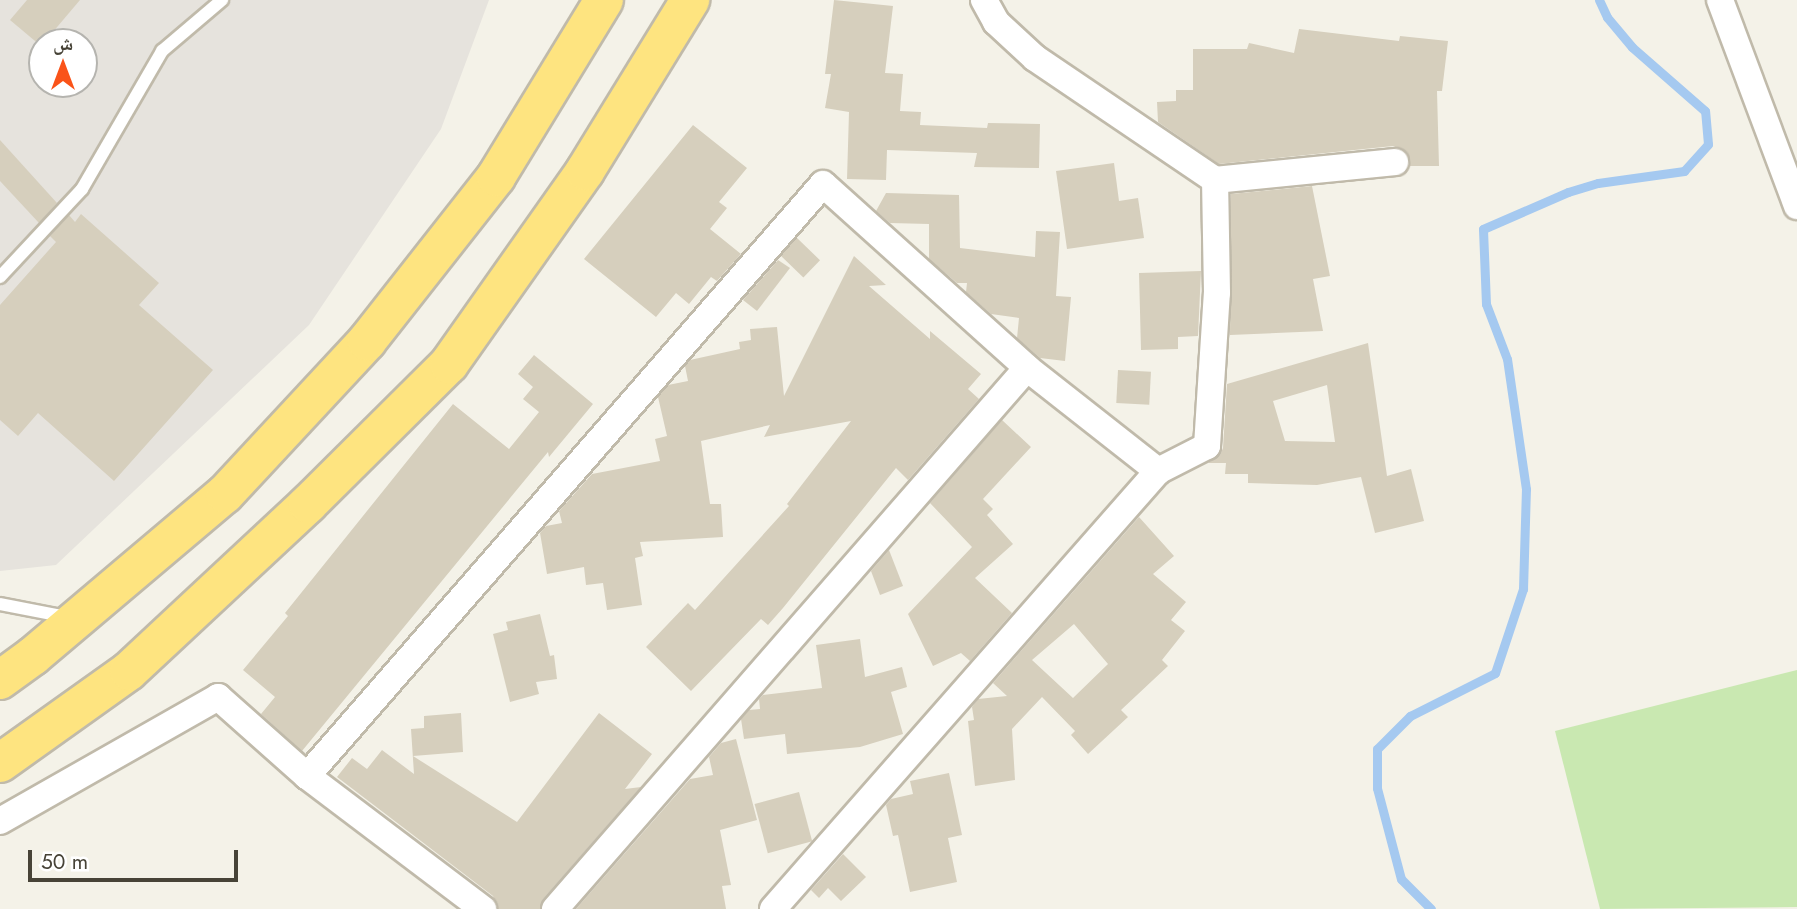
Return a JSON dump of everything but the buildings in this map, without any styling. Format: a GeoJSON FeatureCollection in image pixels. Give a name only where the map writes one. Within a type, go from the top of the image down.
{"type":"FeatureCollection","features":[{"type":"Feature","properties":{"kind":"highway"},"geometry":{"type":"LineString","coordinates":[[0,680],[78,619],[225,494],[367,341],[496,177],[604,0]]}},
{"type":"Feature","properties":{"kind":"highway"},"geometry":{"type":"LineString","coordinates":[[0,763],[128,671],[309,504],[449,364],[585,171],[670,36],[695,4]]}},
{"type":"Feature","properties":{"kind":"street"},"geometry":{"type":"LineString","coordinates":[[984,0],[996,22],[1035,58],[1215,180],[1395,162]]}},
{"type":"Feature","properties":{"kind":"street"},"geometry":{"type":"LineString","coordinates":[[1720,0],[1797,206]]}},
{"type":"Feature","properties":{"kind":"street"},"geometry":{"type":"LineString","coordinates":[[773,909],[1158,471],[1207,446],[1217,293],[1215,180]]}},
{"type":"Feature","properties":{"kind":"street"},"geometry":{"type":"LineString","coordinates":[[307,776],[824,184],[1027,368],[1158,471]]}},
{"type":"Feature","properties":{"kind":"street"},"geometry":{"type":"LineString","coordinates":[[555,909],[1027,368]]}},
{"type":"Feature","properties":{"kind":"street"},"geometry":{"type":"LineString","coordinates":[[0,821],[218,697],[307,776],[483,909]]}},
{"type":"Feature","properties":{"kind":"lane"},"geometry":{"type":"LineString","coordinates":[[0,277],[82,188],[162,51],[222,0]]}},
{"type":"Feature","properties":{"kind":"lane"},"geometry":{"type":"LineString","coordinates":[[0,604],[78,619]]}},
{"type":"Feature","properties":{"kind":"shaded area"},"geometry":{"type":"Polygon","coordinates":[[[0,0],[489,0],[441,129],[309,325],[56,565],[0,571],[0,0]]]}},
{"type":"Feature","properties":{"kind":"green space"},"geometry":{"type":"Polygon","coordinates":[[[1797,670],[1797,907],[1600,909],[1555,731],[1797,670]]]}},
{"type":"Feature","properties":{"kind":"waterway"},"geometry":{"type":"LineString","coordinates":[[1431,909],[1401,879],[1377,788],[1377,749],[1410,716],[1495,673],[1523,589],[1526,489],[1507,359],[1486,304],[1483,229],[1568,192],[1598,183],[1684,171],[1708,144],[1705,111],[1632,47],[1607,17],[1599,0]]}}]}
